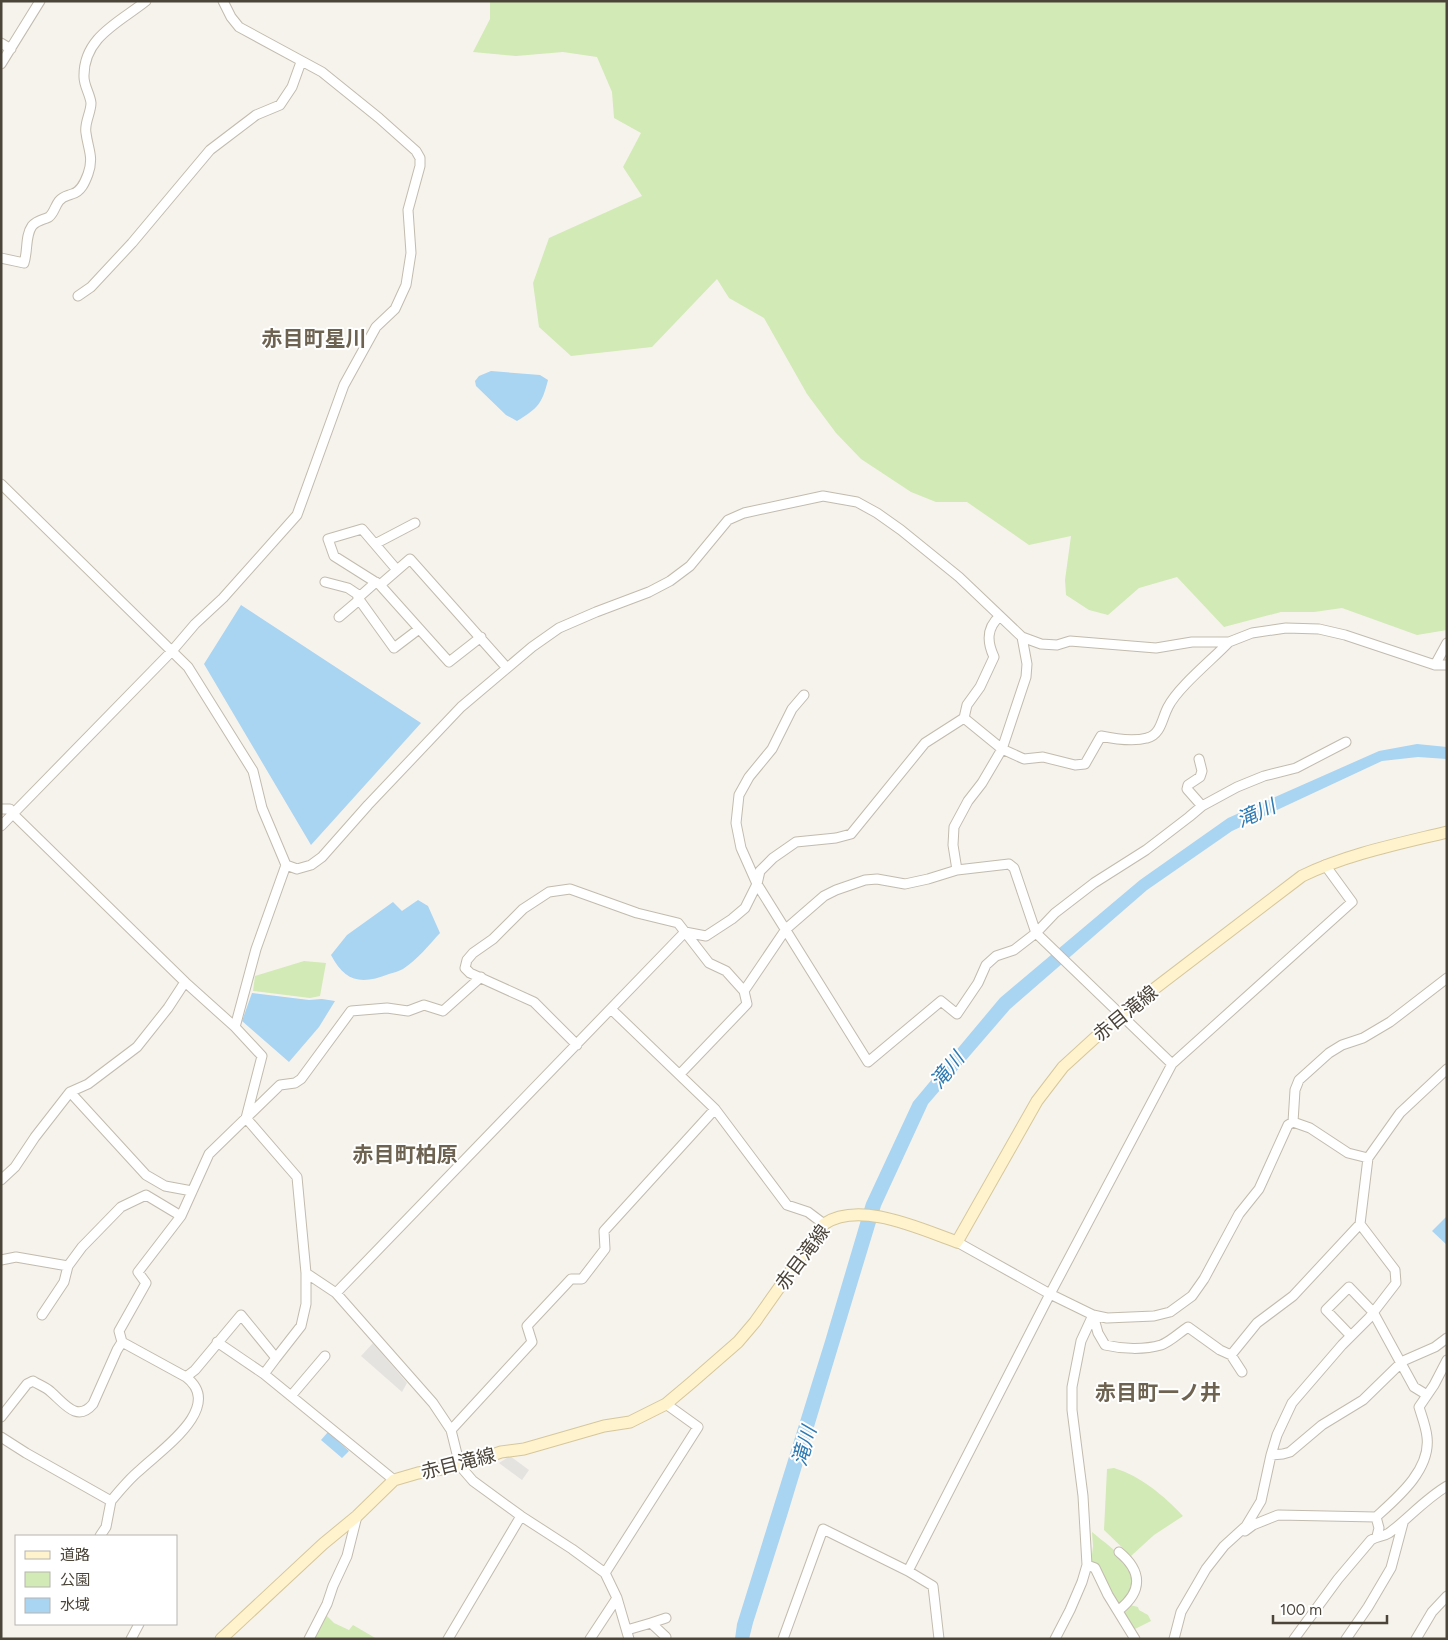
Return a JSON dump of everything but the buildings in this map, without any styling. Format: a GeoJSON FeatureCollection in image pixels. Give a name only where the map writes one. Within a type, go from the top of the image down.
{"type":"FeatureCollection","features":[{"type":"Feature","properties":{"kind":"main road","name":"赤目滝線"},"geometry":{"type":"LineString","coordinates":[[221,1639],[394,1480],[418,1472],[460,1466],[501,1452],[524,1449],[604,1426],[630,1422],[666,1404],[738,1342],[755,1322],[824,1224],[832,1218],[883,1216],[957,1242],[1037,1100],[1062,1067],[1120,1015],[1302,876],[1325,865],[1354,855],[1447,832]]}},
{"type":"Feature","properties":{"kind":"street"},"geometry":{"type":"LineString","coordinates":[[1,64],[40,1]]}},
{"type":"Feature","properties":{"kind":"street"},"geometry":{"type":"LineString","coordinates":[[1,258],[24,263],[28,235],[32,226],[50,216],[58,202],[64,197],[74,194],[83,186],[91,164],[91,152],[86,132],[91,100],[84,83],[89,53],[104,32],[146,1]]}},
{"type":"Feature","properties":{"kind":"street"},"geometry":{"type":"LineString","coordinates":[[1,826],[172,651],[195,624],[223,598],[297,515],[344,385],[376,327],[395,309],[406,285],[411,253],[408,210],[420,166],[420,158],[412,147],[330,77],[239,27],[231,17],[224,1]]}},
{"type":"Feature","properties":{"kind":"street"},"geometry":{"type":"LineString","coordinates":[[1,44],[10,49]]}},
{"type":"Feature","properties":{"kind":"street"},"geometry":{"type":"LineString","coordinates":[[78,296],[91,287],[132,243],[210,150],[256,115],[280,105],[292,87],[302,62]]}},
{"type":"Feature","properties":{"kind":"street"},"geometry":{"type":"LineString","coordinates":[[1,484],[188,667],[253,771],[262,808],[286,865],[256,949],[235,1027]]}},
{"type":"Feature","properties":{"kind":"street"},"geometry":{"type":"LineString","coordinates":[[286,865],[297,869],[311,865],[322,857],[368,805],[461,707],[558,628],[649,592],[670,581],[690,566],[728,520],[744,513],[823,496],[857,502],[877,513],[959,577],[1022,637],[1041,644],[1056,644],[1070,641],[1156,648],[1192,642],[1230,642]]}},
{"type":"Feature","properties":{"kind":"street"},"geometry":{"type":"LineString","coordinates":[[375,544],[415,523]]}},
{"type":"Feature","properties":{"kind":"street"},"geometry":{"type":"LineString","coordinates":[[396,570],[362,529],[328,539],[334,556],[378,584],[449,662],[480,637]]}},
{"type":"Feature","properties":{"kind":"street"},"geometry":{"type":"LineString","coordinates":[[339,617],[410,559],[507,668]]}},
{"type":"Feature","properties":{"kind":"street"},"geometry":{"type":"LineString","coordinates":[[325,582],[348,588],[360,598],[394,648],[419,629]]}},
{"type":"Feature","properties":{"kind":"street"},"geometry":{"type":"LineString","coordinates":[[684,932],[706,936],[732,919],[745,908],[757,884],[760,871],[773,858],[796,842],[836,838],[851,834],[925,743],[964,718],[967,704],[980,687],[994,657],[988,644],[992,622],[1000,616]]}},
{"type":"Feature","properties":{"kind":"street"},"geometry":{"type":"LineString","coordinates":[[964,718],[1002,749],[1024,759],[1043,757],[1075,765],[1085,764],[1101,736],[1123,740],[1148,738],[1155,734],[1161,726],[1168,707],[1178,693],[1230,642],[1252,633],[1286,628],[1319,629],[1345,635],[1436,665],[1447,665]]}},
{"type":"Feature","properties":{"kind":"street"},"geometry":{"type":"LineString","coordinates":[[957,870],[953,845],[954,827],[968,801],[982,784],[1002,749],[1026,677],[1027,664],[1022,637]]}},
{"type":"Feature","properties":{"kind":"street"},"geometry":{"type":"LineString","coordinates":[[1436,665],[1447,643]]}},
{"type":"Feature","properties":{"kind":"street"},"geometry":{"type":"LineString","coordinates":[[804,695],[792,709],[772,749],[749,777],[739,795],[736,824],[742,848],[757,884],[868,1062],[941,1001],[957,1014],[978,983],[986,965],[996,956],[1014,950],[1036,933],[1055,913],[1094,883],[1146,850],[1202,806],[1237,787],[1264,776],[1296,768],[1346,742]]}},
{"type":"Feature","properties":{"kind":"street"},"geometry":{"type":"LineString","coordinates":[[1199,759],[1202,770],[1200,777],[1188,785],[1187,788],[1202,806]]}},
{"type":"Feature","properties":{"kind":"street"},"geometry":{"type":"LineString","coordinates":[[1,809],[10,809],[185,982],[235,1027],[262,1056],[246,1118]]}},
{"type":"Feature","properties":{"kind":"street"},"geometry":{"type":"LineString","coordinates":[[744,990],[786,929],[824,896],[836,890],[865,880],[878,879],[904,884],[957,870],[1009,864],[1014,868],[1036,933],[1172,1064]]}},
{"type":"Feature","properties":{"kind":"street"},"geometry":{"type":"LineString","coordinates":[[908,1571],[1050,1294],[1172,1064],[1352,902],[1325,865]]}},
{"type":"Feature","properties":{"kind":"street"},"geometry":{"type":"LineString","coordinates":[[577,1044],[534,1002],[470,973],[465,968],[467,960],[473,953],[493,939],[523,909],[549,892],[570,889],[638,913],[678,923],[709,963],[726,971],[744,990],[747,1004],[680,1074]]}},
{"type":"Feature","properties":{"kind":"street"},"geometry":{"type":"LineString","coordinates":[[336,1292],[684,932]]}},
{"type":"Feature","properties":{"kind":"street"},"geometry":{"type":"LineString","coordinates":[[101,1535],[106,1527],[111,1501],[138,1471],[181,1434],[195,1411],[198,1399],[196,1387],[186,1377],[122,1342],[119,1331],[146,1283],[138,1272],[182,1216],[209,1154],[280,1085],[295,1083],[301,1079],[351,1012],[387,1008],[408,1011],[424,1005],[443,1011],[481,977]]}},
{"type":"Feature","properties":{"kind":"street"},"geometry":{"type":"LineString","coordinates":[[1293,1122],[1295,1090],[1299,1080],[1329,1053],[1342,1045],[1363,1038],[1390,1022],[1447,978]]}},
{"type":"Feature","properties":{"kind":"street"},"geometry":{"type":"LineString","coordinates":[[1,1180],[15,1167],[35,1137],[70,1092],[88,1084],[136,1047],[168,1008],[185,982]]}},
{"type":"Feature","properties":{"kind":"street"},"geometry":{"type":"LineString","coordinates":[[611,1008],[716,1109],[787,1205],[808,1212],[824,1224]]}},
{"type":"Feature","properties":{"kind":"street"},"geometry":{"type":"LineString","coordinates":[[1231,1355],[1257,1323],[1292,1296],[1360,1224],[1368,1158],[1400,1113],[1447,1069]]}},
{"type":"Feature","properties":{"kind":"street"},"geometry":{"type":"LineString","coordinates":[[70,1092],[146,1175],[165,1186],[192,1191]]}},
{"type":"Feature","properties":{"kind":"street"},"geometry":{"type":"LineString","coordinates":[[451,1430],[532,1342],[527,1326],[571,1279],[582,1278],[605,1249],[604,1231],[716,1109]]}},
{"type":"Feature","properties":{"kind":"street"},"geometry":{"type":"LineString","coordinates":[[246,1118],[297,1176],[306,1273],[306,1304],[301,1326],[264,1374]]}},
{"type":"Feature","properties":{"kind":"street"},"geometry":{"type":"LineString","coordinates":[[1293,1122],[1310,1128],[1348,1153],[1368,1158]]}},
{"type":"Feature","properties":{"kind":"street"},"geometry":{"type":"LineString","coordinates":[[957,1242],[1050,1294],[1093,1315],[1107,1318],[1154,1316],[1170,1312],[1192,1296],[1204,1279],[1239,1214],[1259,1188],[1280,1138],[1288,1125],[1293,1122]]}},
{"type":"Feature","properties":{"kind":"street"},"geometry":{"type":"LineString","coordinates":[[42,1315],[64,1282],[68,1266],[82,1247],[122,1207],[146,1195],[182,1216]]}},
{"type":"Feature","properties":{"kind":"street"},"geometry":{"type":"LineString","coordinates":[[1174,1639],[1181,1612],[1206,1570],[1224,1546],[1246,1526],[1261,1501],[1277,1435],[1292,1403],[1373,1312],[1396,1283],[1394,1270],[1360,1224]]}},
{"type":"Feature","properties":{"kind":"street"},"geometry":{"type":"LineString","coordinates":[[1,1260],[16,1257],[68,1266]]}},
{"type":"Feature","properties":{"kind":"street"},"geometry":{"type":"LineString","coordinates":[[306,1273],[336,1292],[433,1403],[451,1430],[460,1466],[473,1481],[605,1573],[617,1598],[628,1634],[666,1618]]}},
{"type":"Feature","properties":{"kind":"street"},"geometry":{"type":"LineString","coordinates":[[1351,1336],[1326,1310],[1348,1288],[1373,1312],[1414,1387],[1427,1395]]}},
{"type":"Feature","properties":{"kind":"street"},"geometry":{"type":"LineString","coordinates":[[186,1377],[195,1370],[241,1315],[276,1358]]}},
{"type":"Feature","properties":{"kind":"street"},"geometry":{"type":"LineString","coordinates":[[1093,1315],[1098,1333],[1105,1345],[1116,1348],[1141,1348],[1162,1344],[1188,1327],[1220,1350],[1231,1355],[1242,1372]]}},
{"type":"Feature","properties":{"kind":"street"},"geometry":{"type":"LineString","coordinates":[[1054,1639],[1070,1610],[1082,1582],[1087,1564],[1083,1496],[1072,1410],[1072,1387],[1081,1341],[1093,1315]]}},
{"type":"Feature","properties":{"kind":"street"},"geometry":{"type":"LineString","coordinates":[[1271,1455],[1290,1452],[1322,1425],[1363,1400],[1401,1363],[1435,1347],[1447,1338]]}},
{"type":"Feature","properties":{"kind":"street"},"geometry":{"type":"LineString","coordinates":[[1,1417],[27,1384],[34,1381],[73,1411],[88,1410],[93,1404],[122,1342]]}},
{"type":"Feature","properties":{"kind":"street"},"geometry":{"type":"LineString","coordinates":[[217,1342],[264,1374],[394,1480]]}},
{"type":"Feature","properties":{"kind":"street"},"geometry":{"type":"LineString","coordinates":[[291,1396],[325,1356]]}},
{"type":"Feature","properties":{"kind":"street"},"geometry":{"type":"LineString","coordinates":[[1224,1546],[1253,1526],[1278,1515],[1376,1517],[1416,1476],[1422,1465],[1428,1438],[1419,1407],[1447,1360]]}},
{"type":"Feature","properties":{"kind":"street"},"geometry":{"type":"LineString","coordinates":[[605,1573],[698,1427],[666,1404]]}},
{"type":"Feature","properties":{"kind":"street"},"geometry":{"type":"LineString","coordinates":[[1,1437],[111,1501]]}},
{"type":"Feature","properties":{"kind":"street"},"geometry":{"type":"LineString","coordinates":[[1294,1639],[1338,1579],[1371,1540],[1377,1536],[1385,1536],[1403,1523],[1431,1496],[1447,1486]]}},
{"type":"Feature","properties":{"kind":"street"},"geometry":{"type":"LineString","coordinates":[[309,1639],[328,1604],[333,1586],[347,1556],[356,1516]]}},
{"type":"Feature","properties":{"kind":"street"},"geometry":{"type":"LineString","coordinates":[[448,1639],[521,1516]]}},
{"type":"Feature","properties":{"kind":"street"},"geometry":{"type":"LineString","coordinates":[[1376,1517],[1377,1536]]}},
{"type":"Feature","properties":{"kind":"street"},"geometry":{"type":"LineString","coordinates":[[1346,1639],[1391,1568],[1403,1523]]}},
{"type":"Feature","properties":{"kind":"street"},"geometry":{"type":"LineString","coordinates":[[783,1639],[823,1529],[908,1571],[933,1586],[939,1639]]}},
{"type":"Feature","properties":{"kind":"street"},"geometry":{"type":"LineString","coordinates":[[1119,1552],[1129,1560],[1135,1572],[1137,1588],[1133,1597],[1119,1610]]}},
{"type":"Feature","properties":{"kind":"street"},"geometry":{"type":"LineString","coordinates":[[1087,1564],[1095,1568],[1108,1595],[1119,1610],[1135,1639]]}},
{"type":"Feature","properties":{"kind":"street"},"geometry":{"type":"LineString","coordinates":[[1416,1639],[1432,1612],[1447,1596]]}},
{"type":"Feature","properties":{"kind":"street"},"geometry":{"type":"LineString","coordinates":[[590,1639],[617,1598]]}},
{"type":"Feature","properties":{"kind":"street"},"geometry":{"type":"LineString","coordinates":[[651,1623],[666,1637]]}},
{"type":"Feature","properties":{"kind":"street"},"geometry":{"type":"LineString","coordinates":[[131,1639],[138,1625]]}},
{"type":"Feature","properties":{"kind":"green space"},"geometry":{"type":"Polygon","coordinates":[[[490,1],[1447,1],[1447,630],[1417,635],[1342,608],[1314,612],[1281,612],[1224,627],[1177,577],[1139,588],[1108,615],[1089,610],[1066,595],[1065,580],[1071,536],[1029,545],[967,502],[936,502],[911,492],[861,459],[836,433],[807,394],[764,318],[729,298],[717,279],[652,347],[571,356],[539,327],[533,283],[549,238],[642,196],[623,167],[641,133],[614,118],[612,92],[597,57],[563,52],[516,56],[473,52],[490,19],[490,1]]]}},
{"type":"Feature","properties":{"kind":"green space"},"geometry":{"type":"Polygon","coordinates":[[[304,961],[326,963],[320,996],[310,998],[253,991],[255,976],[304,961]]]}},
{"type":"Feature","properties":{"kind":"green space"},"geometry":{"type":"Polygon","coordinates":[[[1114,1468],[1134,1476],[1152,1487],[1183,1516],[1154,1535],[1131,1556],[1104,1530],[1107,1469],[1114,1468]]]}},
{"type":"Feature","properties":{"kind":"green space"},"geometry":{"type":"Polygon","coordinates":[[[1092,1532],[1121,1557],[1132,1573],[1134,1582],[1132,1591],[1118,1605],[1091,1563],[1092,1532]]]}},
{"type":"Feature","properties":{"kind":"green space"},"geometry":{"type":"Polygon","coordinates":[[[1130,1605],[1138,1607],[1139,1610],[1148,1615],[1151,1621],[1133,1630],[1122,1610],[1130,1605]]]}},
{"type":"Feature","properties":{"kind":"green space"},"geometry":{"type":"Polygon","coordinates":[[[325,1614],[334,1623],[349,1630],[353,1625],[377,1639],[312,1639],[325,1614]]]}},
{"type":"Feature","properties":{"kind":"shaded area"},"geometry":{"type":"Polygon","coordinates":[[[373,1343],[407,1383],[402,1392],[361,1356],[373,1343]]]}},
{"type":"Feature","properties":{"kind":"shaded area"},"geometry":{"type":"Polygon","coordinates":[[[510,1456],[529,1470],[522,1480],[499,1463],[510,1456]]]}},
{"type":"Feature","properties":{"kind":"water"},"geometry":{"type":"Polygon","coordinates":[[[491,371],[540,375],[548,380],[544,395],[534,409],[517,421],[506,415],[476,386],[475,381],[479,376],[491,371]]]}},
{"type":"Feature","properties":{"kind":"water"},"geometry":{"type":"Polygon","coordinates":[[[241,605],[421,723],[311,845],[204,664],[241,605]]]}},
{"type":"Feature","properties":{"kind":"water","name":"滝川"},"geometry":{"type":"Polygon","coordinates":[[[1417,744],[1447,747],[1447,759],[1418,757],[1382,761],[1232,831],[1147,890],[1010,1009],[928,1104],[881,1206],[749,1639],[735,1639],[737,1624],[866,1203],[913,1102],[1000,998],[1140,880],[1228,818],[1379,751],[1417,744]]]}},
{"type":"Feature","properties":{"kind":"water"},"geometry":{"type":"Polygon","coordinates":[[[418,900],[428,906],[440,933],[418,957],[403,969],[379,977],[362,980],[348,976],[336,964],[331,955],[347,935],[393,902],[402,911],[418,900]]]}},
{"type":"Feature","properties":{"kind":"water"},"geometry":{"type":"Polygon","coordinates":[[[252,993],[335,1001],[319,1027],[289,1062],[242,1021],[252,993]]]}},
{"type":"Feature","properties":{"kind":"water"},"geometry":{"type":"Polygon","coordinates":[[[1447,1216],[1447,1245],[1432,1231],[1447,1216]]]}},
{"type":"Feature","properties":{"kind":"water"},"geometry":{"type":"Polygon","coordinates":[[[328,1432],[349,1451],[342,1458],[321,1440],[328,1432]]]}},
{"type":"Feature","properties":{"kind":"district","name":"赤目町星川"},"geometry":{"type":"Point","coordinates":[314,339]}},
{"type":"Feature","properties":{"kind":"district","name":"赤目町柏原"},"geometry":{"type":"Point","coordinates":[405,1155]}},
{"type":"Feature","properties":{"kind":"district","name":"赤目町一ノ井"},"geometry":{"type":"Point","coordinates":[1158,1393]}}]}
